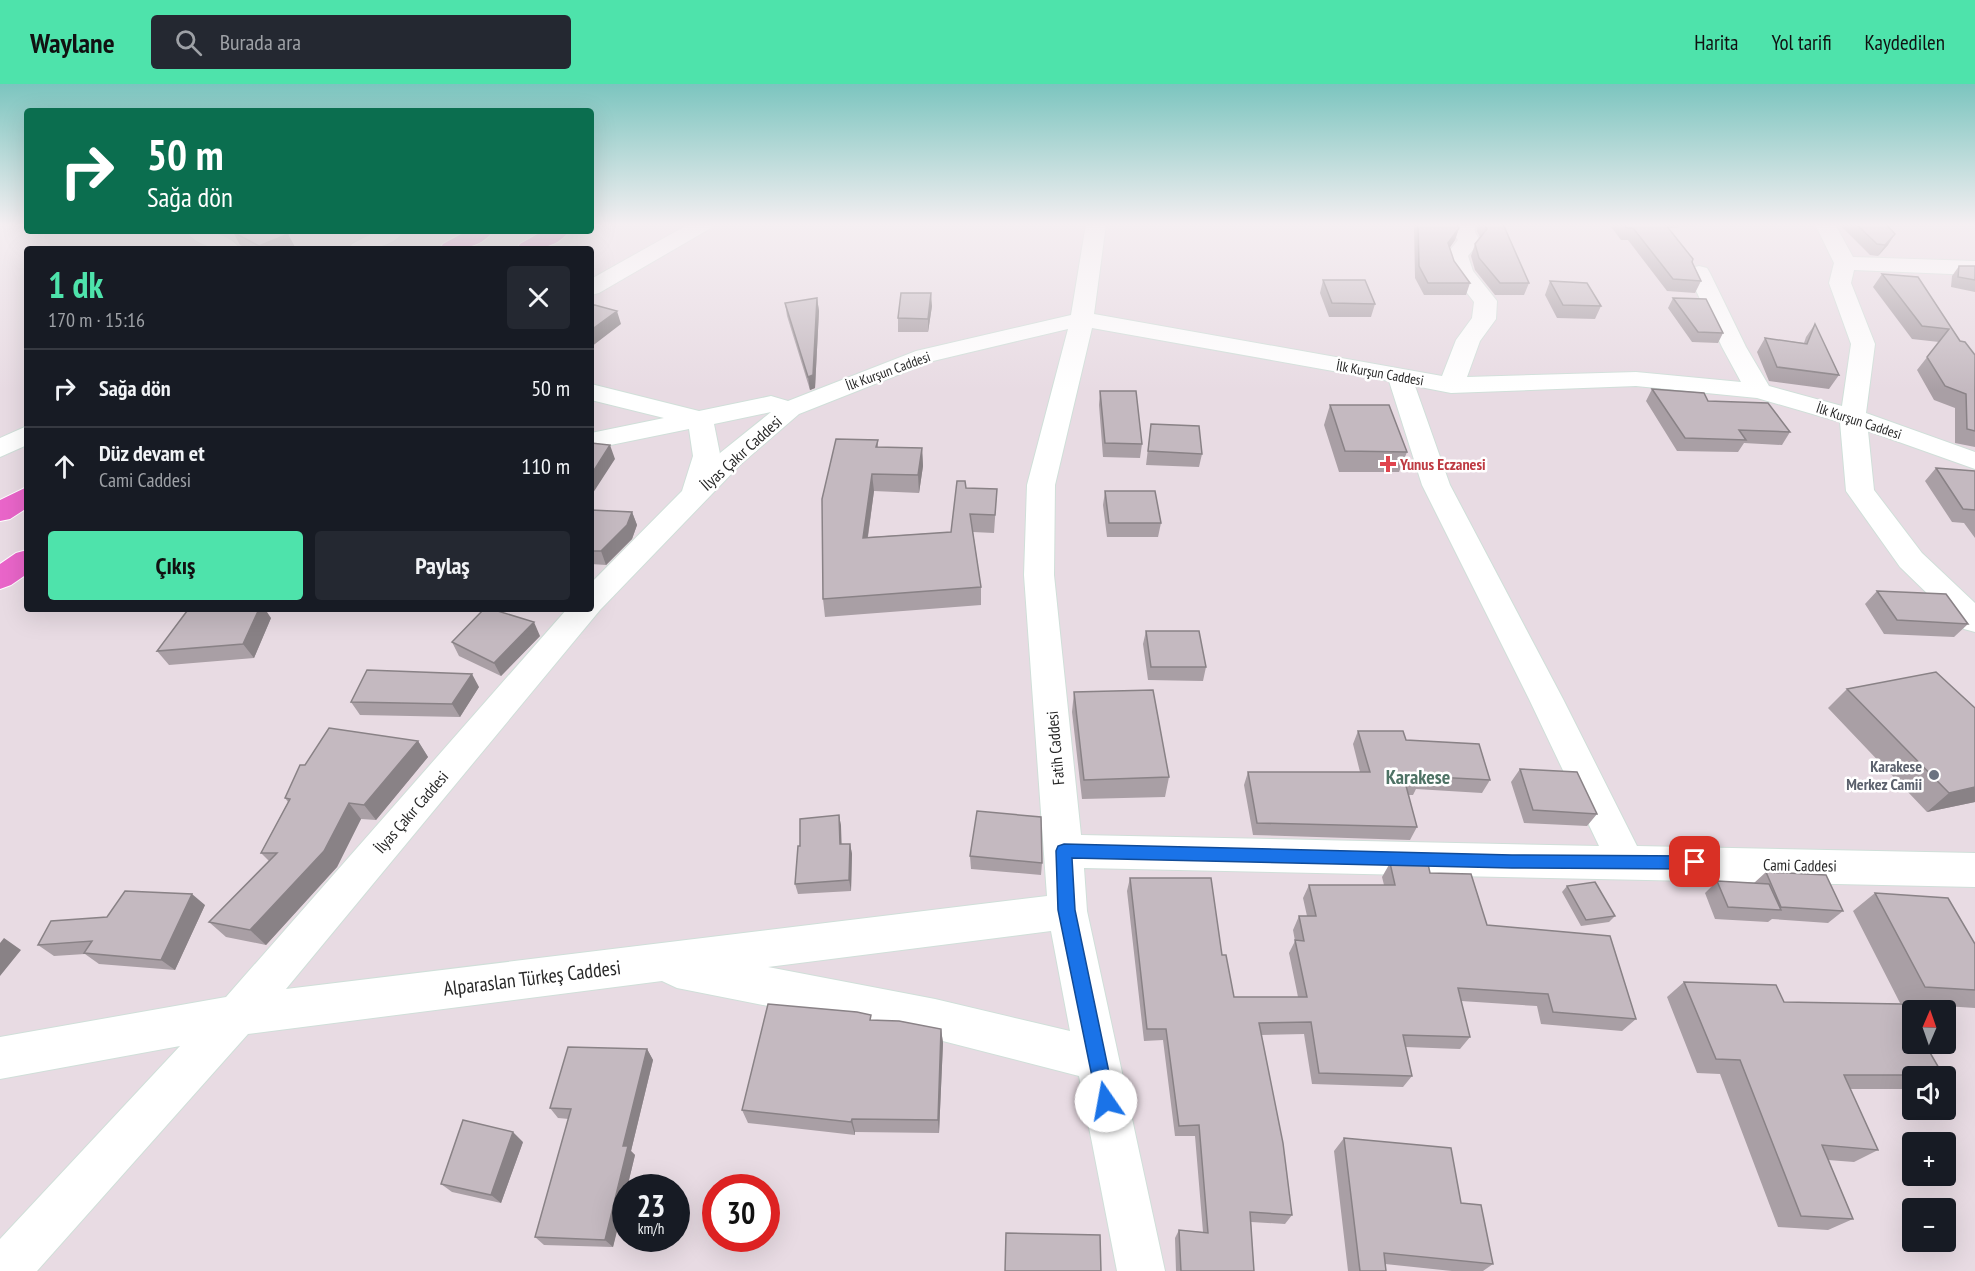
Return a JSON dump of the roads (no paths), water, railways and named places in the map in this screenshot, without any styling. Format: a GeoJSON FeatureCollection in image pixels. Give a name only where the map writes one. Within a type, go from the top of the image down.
{"type":"FeatureCollection","features":[{"type":"Feature","properties":{"kind":"highway"},"geometry":{"type":"LineString","coordinates":[[0,512],[24,498]]}},
{"type":"Feature","properties":{"kind":"highway"},"geometry":{"type":"LineString","coordinates":[[0,578],[24,562]]}},
{"type":"Feature","properties":{"kind":"street","name":"Fatih Caddesi"},"geometry":{"type":"LineString","coordinates":[[1088,279],[1082,319],[1041,485],[1039,574],[1064,851],[1066,910],[1142,1271]]}},
{"type":"Feature","properties":{"kind":"street"},"geometry":{"type":"LineString","coordinates":[[1451,385],[1468,339],[1484,319],[1486,301],[1468,279]]}},
{"type":"Feature","properties":{"kind":"street"},"geometry":{"type":"LineString","coordinates":[[1702,279],[1734,346],[1760,391]]}},
{"type":"Feature","properties":{"kind":"street"},"geometry":{"type":"LineString","coordinates":[[1841,279],[1840,284],[1863,344],[1853,417],[1860,491],[1911,560],[1975,621]]}},
{"type":"Feature","properties":{"kind":"street","name":"İlk Kurşun Caddesi"},"geometry":{"type":"LineString","coordinates":[[790,409],[925,356],[1082,319],[1400,378],[1451,385],[1636,379],[1760,391],[1853,417],[1975,461]]}},
{"type":"Feature","properties":{"kind":"street"},"geometry":{"type":"LineString","coordinates":[[1400,378],[1436,485],[1546,699],[1625,861]]}},
{"type":"Feature","properties":{"kind":"street"},"geometry":{"type":"LineString","coordinates":[[594,393],[699,419]]}},
{"type":"Feature","properties":{"kind":"street"},"geometry":{"type":"LineString","coordinates":[[594,440],[771,404],[790,409]]}},
{"type":"Feature","properties":{"kind":"street","name":"İlyas Çakır Caddesi"},"geometry":{"type":"LineString","coordinates":[[594,595],[730,459],[790,409]]}},
{"type":"Feature","properties":{"kind":"street"},"geometry":{"type":"LineString","coordinates":[[694,496],[707,464],[708,455],[699,419]]}},
{"type":"Feature","properties":{"kind":"street"},"geometry":{"type":"LineString","coordinates":[[0,449],[24,436]]}},
{"type":"Feature","properties":{"kind":"street","name":"İlyas Çakır Caddesi"},"geometry":{"type":"LineString","coordinates":[[4,1271],[237,1015],[579,612]]}},
{"type":"Feature","properties":{"kind":"street","name":"Cami Caddesi"},"geometry":{"type":"LineString","coordinates":[[1064,851],[1975,870]]}},
{"type":"Feature","properties":{"kind":"street","name":"Alparaslan Türkeş Caddesi"},"geometry":{"type":"LineString","coordinates":[[0,1058],[237,1015],[1066,910]]}},
{"type":"Feature","properties":{"kind":"street"},"geometry":{"type":"LineString","coordinates":[[649,963],[935,1019],[1097,1059]]}},
{"type":"Feature","properties":{"kind":"place","name":"Yunus Eczanesi"},"geometry":{"type":"Point","coordinates":[1388,464]}},
{"type":"Feature","properties":{"kind":"place","name":"Karakese Merkez Camii"},"geometry":{"type":"Point","coordinates":[1934,775]}},
{"type":"Feature","properties":{"kind":"district","name":"Karakese"},"geometry":{"type":"Point","coordinates":[1418,777]}}]}
